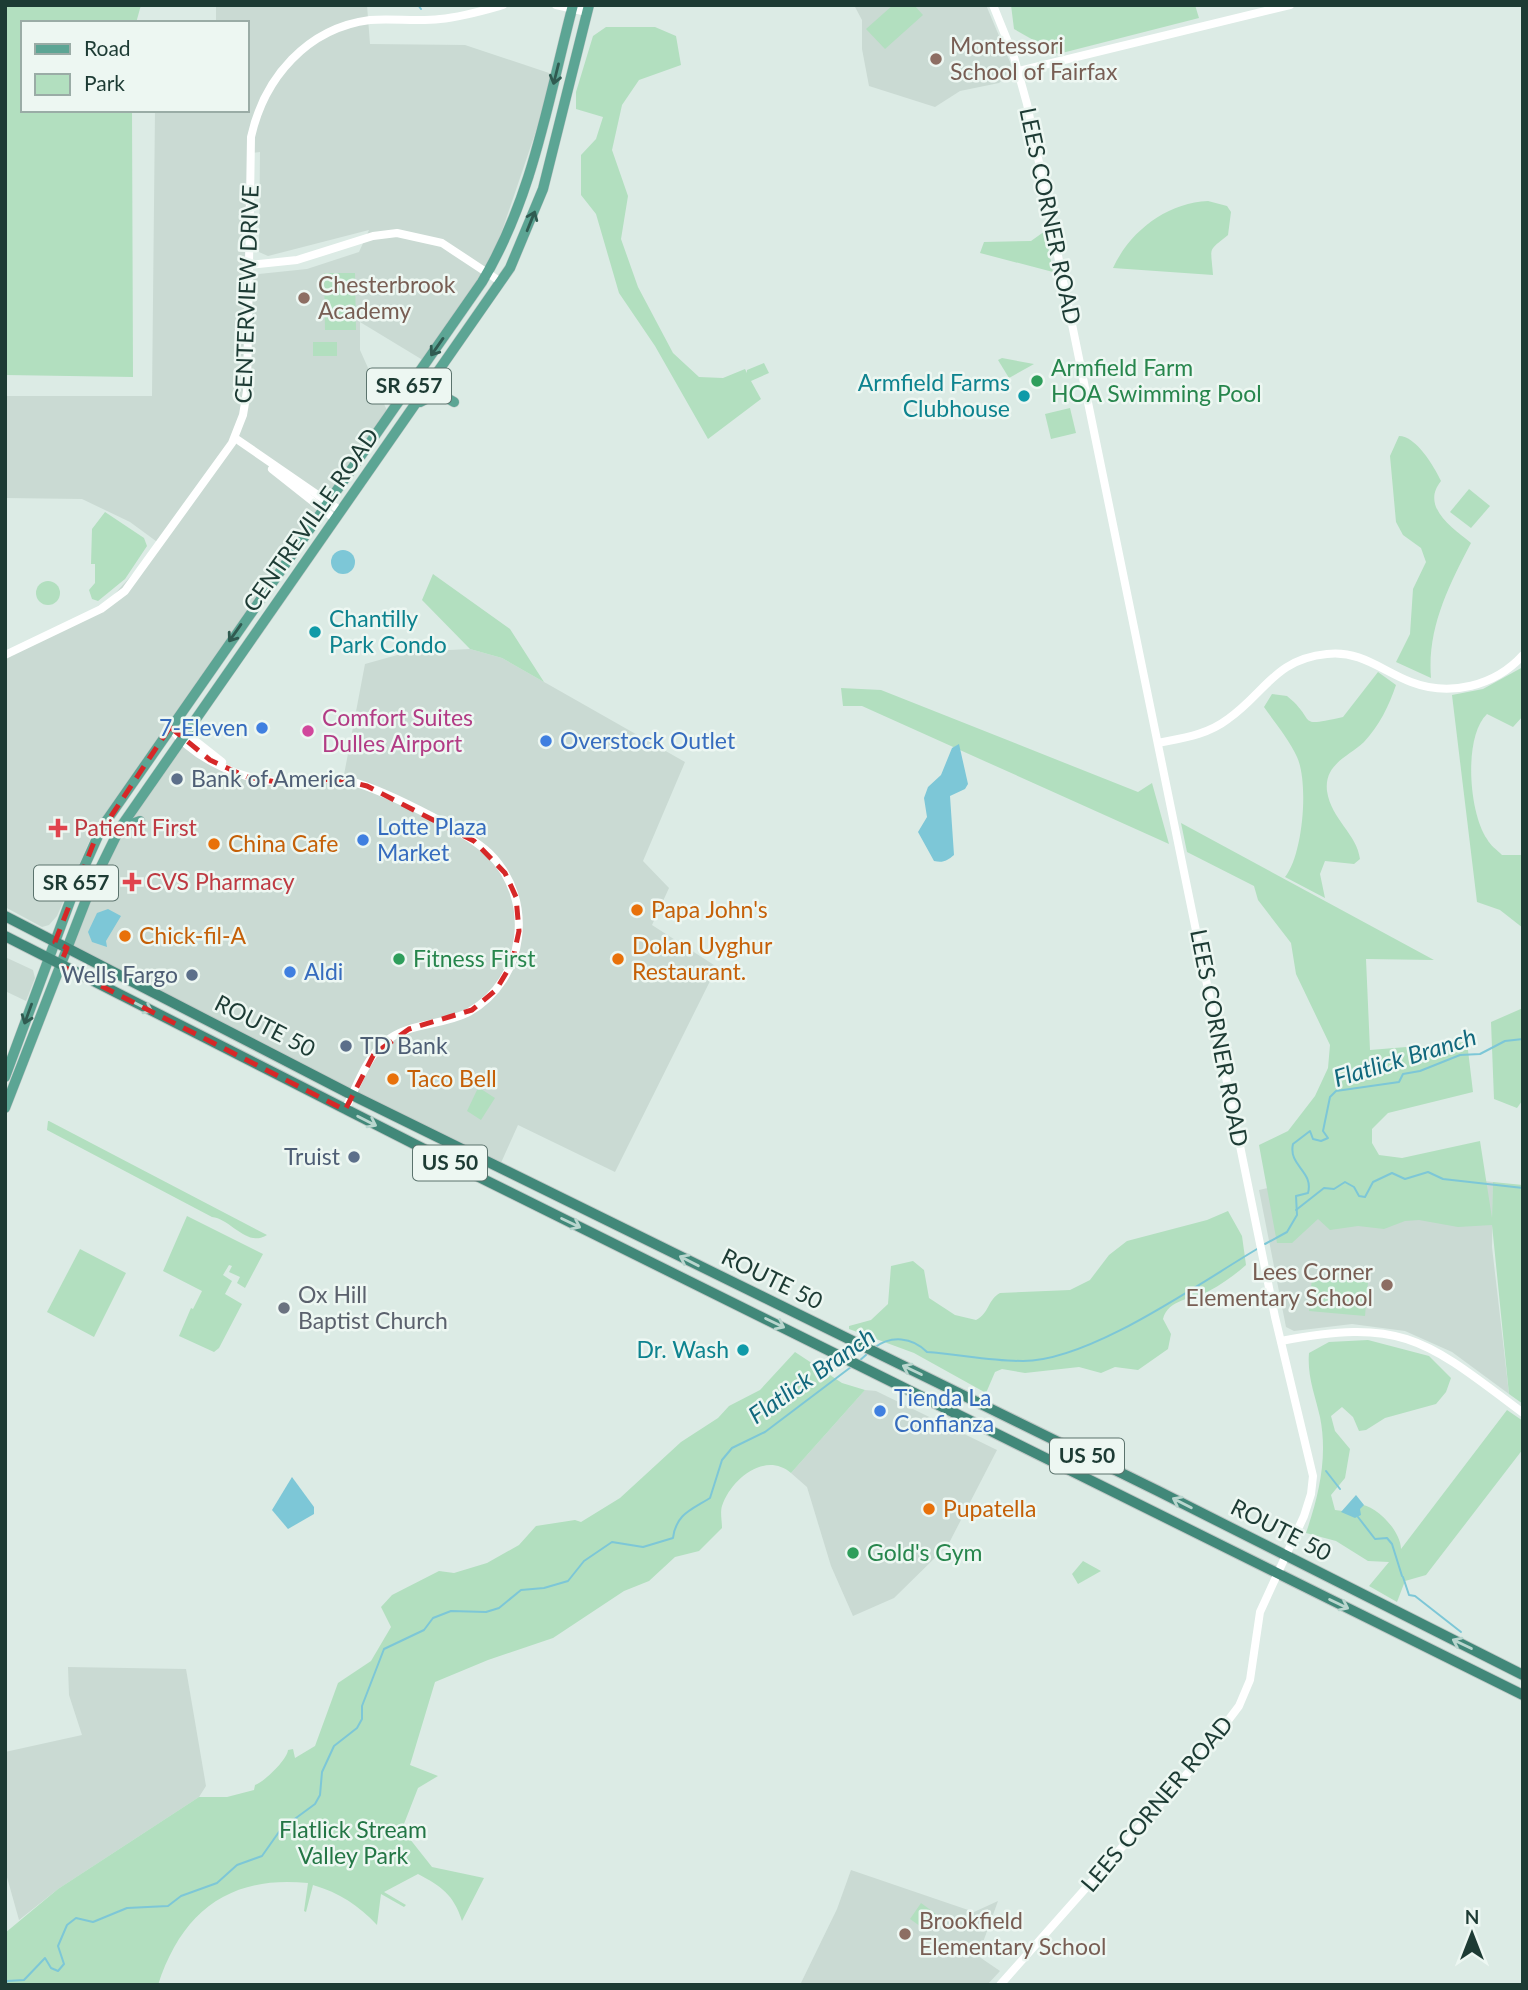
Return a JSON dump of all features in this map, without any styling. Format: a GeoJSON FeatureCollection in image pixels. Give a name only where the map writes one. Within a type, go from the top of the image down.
{"type":"FeatureCollection","features":[{"type":"Feature","properties":{"kind":"highway","name":"ROUTE 50"},"geometry":{"type":"LineString","coordinates":[[5,916],[352,1095],[1523,1675]]}},
{"type":"Feature","properties":{"kind":"highway","name":"ROUTE 50"},"geometry":{"type":"LineString","coordinates":[[5,936],[345,1110],[1523,1695]]}},
{"type":"Feature","properties":{"kind":"main road","name":"CENTREVILLE ROAD"},"geometry":{"type":"LineString","coordinates":[[48,959],[94,842],[170,727],[488,272],[512,228],[526,191],[573,7]]}},
{"type":"Feature","properties":{"kind":"main road","name":"CENTREVILLE ROAD"},"geometry":{"type":"LineString","coordinates":[[60,965],[91,887],[128,814],[501,282],[521,246],[540,199],[588,9]]}},
{"type":"Feature","properties":{"kind":"main road"},"geometry":{"type":"LineString","coordinates":[[414,407],[433,394],[454,402],[441,384],[444,364]]}},
{"type":"Feature","properties":{"kind":"main road"},"geometry":{"type":"LineString","coordinates":[[128,814],[127,802],[143,776],[146,762]]}},
{"type":"Feature","properties":{"kind":"main road"},"geometry":{"type":"LineString","coordinates":[[120,828],[140,821]]}},
{"type":"Feature","properties":{"kind":"main road","name":"SR 657"},"geometry":{"type":"LineString","coordinates":[[5,1077],[48,959]]}},
{"type":"Feature","properties":{"kind":"main road","name":"SR 657"},"geometry":{"type":"LineString","coordinates":[[5,1108],[60,965]]}},
{"type":"Feature","properties":{"kind":"street","name":"CENTERVIEW DRIVE"},"geometry":{"type":"LineString","coordinates":[[5,654],[101,609],[125,591],[235,438],[247,391],[250,146],[257,110],[277,74],[298,51],[331,32],[357,23],[454,17],[503,5]]}},
{"type":"Feature","properties":{"kind":"street"},"geometry":{"type":"LineString","coordinates":[[556,5],[588,9]]}},
{"type":"Feature","properties":{"kind":"street","name":"LEES CORNER ROAD"},"geometry":{"type":"LineString","coordinates":[[993,5],[1018,71],[1280,1341],[1313,1476],[1308,1505],[1260,1612],[1248,1687],[1233,1715],[1185,1777],[1000,1985]]}},
{"type":"Feature","properties":{"kind":"street"},"geometry":{"type":"LineString","coordinates":[[1018,71],[1290,5]]}},
{"type":"Feature","properties":{"kind":"street"},"geometry":{"type":"LineString","coordinates":[[249,265],[297,260],[373,236],[397,233],[442,243],[501,282]]}},
{"type":"Feature","properties":{"kind":"street"},"geometry":{"type":"LineString","coordinates":[[235,438],[338,515]]}},
{"type":"Feature","properties":{"kind":"street"},"geometry":{"type":"LineString","coordinates":[[1158,743],[1200,734],[1220,725],[1240,710],[1272,676],[1311,657],[1329,653],[1353,655],[1373,662],[1410,682],[1446,689],[1486,682],[1523,655]]}},
{"type":"Feature","properties":{"kind":"street"},"geometry":{"type":"LineString","coordinates":[[170,727],[231,769],[264,781],[330,778],[367,786],[481,846],[500,865],[513,888],[519,914],[519,939],[512,962],[496,990],[461,1015],[409,1029],[384,1043],[370,1061],[345,1110]]}},
{"type":"Feature","properties":{"kind":"street"},"geometry":{"type":"LineString","coordinates":[[1280,1341],[1347,1331],[1402,1337],[1451,1359],[1523,1413]]}},
{"type":"Feature","properties":{"kind":"highlighted area"},"geometry":{"type":"Polygon","coordinates":[[[170,727],[210,760],[247,777],[276,782],[337,779],[367,786],[474,841],[505,873],[516,897],[519,931],[512,963],[496,990],[472,1010],[409,1029],[374,1054],[345,1110],[60,965],[67,948],[55,942],[94,842],[170,727]]]}},
{"type":"Feature","properties":{"kind":"shaded area"},"geometry":{"type":"Polygon","coordinates":[[[216,5],[367,5],[370,44],[465,45],[555,75],[488,272],[426,362],[360,322],[360,350],[389,415],[92,835],[57,916],[49,925],[42,927],[5,907],[5,660],[39,637],[101,609],[160,544],[130,522],[82,499],[5,498],[5,396],[152,396],[155,112],[248,112],[248,21],[216,21],[216,5]],[[260,152],[251,153],[249,275],[307,269],[359,252],[369,230],[268,256],[259,252],[260,152]]]}},
{"type":"Feature","properties":{"kind":"shaded area","name":"Montessori School of Fairfax"},"geometry":{"type":"Polygon","coordinates":[[[854,5],[986,5],[1013,69],[999,83],[960,91],[935,107],[869,86],[862,49],[862,20],[854,5]]]}},
{"type":"Feature","properties":{"kind":"shaded area"},"geometry":{"type":"Polygon","coordinates":[[[470,649],[502,658],[685,762],[643,861],[669,888],[652,925],[717,967],[615,1172],[518,1125],[500,1165],[67,948],[128,814],[179,739],[236,772],[271,782],[343,780],[365,664],[408,652],[470,649]]]}},
{"type":"Feature","properties":{"kind":"shaded area"},"geometry":{"type":"Polygon","coordinates":[[[5,957],[33,970],[35,978],[26,1001],[5,991],[5,957]]]}},
{"type":"Feature","properties":{"kind":"shaded area","name":"Lees Corner Elementary School"},"geometry":{"type":"Polygon","coordinates":[[[1373,1163],[1454,1178],[1493,1182],[1492,1247],[1509,1394],[1452,1352],[1405,1331],[1352,1324],[1294,1331],[1286,1327],[1259,1190],[1373,1163]]]}},
{"type":"Feature","properties":{"kind":"shaded area"},"geometry":{"type":"Polygon","coordinates":[[[865,1390],[876,1391],[997,1450],[948,1545],[894,1598],[853,1616],[831,1566],[807,1487],[791,1473],[865,1390]]]}},
{"type":"Feature","properties":{"kind":"shaded area"},"geometry":{"type":"Polygon","coordinates":[[[68,1667],[186,1669],[206,1786],[199,1797],[58,1889],[19,1920],[5,1870],[5,1752],[82,1735],[69,1695],[68,1667]]]}},
{"type":"Feature","properties":{"kind":"shaded area","name":"Brookfield Elementary School"},"geometry":{"type":"Polygon","coordinates":[[[851,1870],[974,1912],[998,1901],[978,1956],[1000,1971],[987,1985],[800,1985],[837,1909],[851,1870]]]}},
{"type":"Feature","properties":{"kind":"green space"},"geometry":{"type":"Polygon","coordinates":[[[5,5],[141,5],[137,21],[21,21],[21,112],[132,112],[133,377],[5,375],[5,5]]]}},
{"type":"Feature","properties":{"kind":"green space"},"geometry":{"type":"Polygon","coordinates":[[[893,5],[914,5],[923,15],[885,49],[866,29],[893,5]]]}},
{"type":"Feature","properties":{"kind":"green space"},"geometry":{"type":"Polygon","coordinates":[[[1011,5],[1195,5],[1199,18],[1058,54],[1014,29],[1011,5]]]}},
{"type":"Feature","properties":{"kind":"green space"},"geometry":{"type":"Polygon","coordinates":[[[606,27],[655,27],[676,36],[681,65],[639,80],[622,105],[612,150],[628,196],[621,239],[638,287],[673,353],[699,377],[723,378],[745,369],[747,373],[747,370],[764,363],[769,373],[751,381],[761,399],[708,439],[655,346],[619,293],[596,214],[581,195],[581,155],[596,139],[603,117],[576,109],[576,92],[593,36],[606,27]]]}},
{"type":"Feature","properties":{"kind":"green space"},"geometry":{"type":"Polygon","coordinates":[[[1208,201],[1227,206],[1231,212],[1228,235],[1212,250],[1213,275],[1113,268],[1129,242],[1152,221],[1178,207],[1208,201]]]}},
{"type":"Feature","properties":{"kind":"green space"},"geometry":{"type":"Polygon","coordinates":[[[1045,231],[1053,272],[980,253],[984,242],[1031,241],[1045,231]]]}},
{"type":"Feature","properties":{"kind":"green space"},"geometry":{"type":"Polygon","coordinates":[[[324,273],[355,273],[356,330],[325,330],[324,273]]]}},
{"type":"Feature","properties":{"kind":"green space"},"geometry":{"type":"Polygon","coordinates":[[[313,342],[337,342],[337,356],[313,356],[313,342]]]}},
{"type":"Feature","properties":{"kind":"green space"},"geometry":{"type":"Polygon","coordinates":[[[1002,358],[1034,364],[1009,378],[998,360],[1002,358]]]}},
{"type":"Feature","properties":{"kind":"green space"},"geometry":{"type":"Polygon","coordinates":[[[1070,408],[1076,433],[1051,439],[1045,414],[1070,408]]]}},
{"type":"Feature","properties":{"kind":"green space"},"geometry":{"type":"Polygon","coordinates":[[[1399,436],[1412,441],[1429,460],[1441,481],[1434,500],[1441,516],[1471,543],[1447,592],[1436,625],[1432,642],[1431,678],[1396,662],[1410,634],[1413,589],[1426,562],[1421,548],[1403,535],[1396,522],[1390,456],[1399,436]]]}},
{"type":"Feature","properties":{"kind":"green space"},"geometry":{"type":"Polygon","coordinates":[[[1469,489],[1490,506],[1471,528],[1450,512],[1469,489]]]}},
{"type":"Feature","properties":{"kind":"green space"},"geometry":{"type":"Polygon","coordinates":[[[105,512],[144,538],[147,546],[125,579],[98,601],[92,599],[89,590],[95,583],[95,564],[91,564],[92,529],[105,512]]]}},
{"type":"Feature","properties":{"kind":"green space"},"geometry":{"type":"Polygon","coordinates":[[[433,574],[510,629],[544,682],[502,658],[470,649],[422,600],[433,574]]]}},
{"type":"Feature","properties":{"kind":"green space"},"geometry":{"type":"Polygon","coordinates":[[[43,581],[53,581],[60,588],[60,598],[53,605],[43,605],[36,598],[36,588],[43,581]]]}},
{"type":"Feature","properties":{"kind":"green space"},"geometry":{"type":"Polygon","coordinates":[[[1523,667],[1523,716],[1513,727],[1487,714],[1479,725],[1474,740],[1471,775],[1476,812],[1488,841],[1502,855],[1523,855],[1523,928],[1500,910],[1477,902],[1452,695],[1483,689],[1523,667]]]}},
{"type":"Feature","properties":{"kind":"green space"},"geometry":{"type":"Polygon","coordinates":[[[1378,672],[1396,685],[1387,708],[1364,742],[1333,768],[1327,782],[1329,801],[1354,842],[1360,859],[1354,864],[1325,861],[1320,874],[1325,898],[1285,877],[1291,867],[1300,836],[1303,784],[1294,750],[1264,707],[1272,694],[1287,696],[1312,722],[1343,717],[1378,672]]]}},
{"type":"Feature","properties":{"kind":"green space"},"geometry":{"type":"Polygon","coordinates":[[[841,688],[881,690],[1138,792],[1152,783],[1169,844],[862,706],[843,706],[841,688]]]}},
{"type":"Feature","properties":{"kind":"green space"},"geometry":{"type":"Polygon","coordinates":[[[1181,823],[1434,960],[1366,959],[1370,1050],[1467,1042],[1473,1092],[1388,1113],[1372,1129],[1372,1143],[1379,1155],[1402,1158],[1480,1141],[1492,1218],[1493,1182],[1523,1185],[1523,1404],[1509,1394],[1492,1225],[1458,1227],[1419,1220],[1405,1221],[1384,1229],[1358,1226],[1330,1230],[1318,1219],[1292,1243],[1277,1243],[1259,1145],[1288,1131],[1315,1096],[1328,1068],[1330,1045],[1296,974],[1291,943],[1258,900],[1254,886],[1187,852],[1181,823]]]}},
{"type":"Feature","properties":{"kind":"green space"},"geometry":{"type":"Polygon","coordinates":[[[1523,1008],[1523,1089],[1522,1101],[1517,1108],[1494,1099],[1491,1022],[1523,1008]]]}},
{"type":"Feature","properties":{"kind":"green space"},"geometry":{"type":"Polygon","coordinates":[[[481,1089],[495,1098],[481,1120],[467,1111],[477,1090],[481,1089]]]}},
{"type":"Feature","properties":{"kind":"green space"},"geometry":{"type":"Polygon","coordinates":[[[48,1121],[267,1235],[260,1238],[246,1236],[226,1222],[47,1130],[48,1121]]]}},
{"type":"Feature","properties":{"kind":"green space"},"geometry":{"type":"Polygon","coordinates":[[[1228,1211],[1242,1236],[1246,1265],[1209,1291],[1170,1307],[1163,1319],[1171,1334],[1168,1349],[1138,1370],[1115,1367],[1101,1373],[1079,1367],[1025,1373],[1002,1369],[995,1372],[986,1393],[914,1353],[849,1329],[849,1326],[871,1320],[888,1304],[891,1266],[913,1261],[924,1270],[929,1298],[955,1315],[976,1320],[1000,1293],[1070,1290],[1090,1280],[1109,1255],[1127,1241],[1207,1220],[1228,1211]]]}},
{"type":"Feature","properties":{"kind":"green space"},"geometry":{"type":"Polygon","coordinates":[[[187,1216],[263,1254],[245,1288],[237,1283],[240,1277],[229,1272],[232,1266],[229,1265],[223,1275],[232,1281],[225,1294],[242,1304],[219,1348],[214,1352],[179,1336],[202,1291],[163,1271],[187,1216]]]}},
{"type":"Feature","properties":{"kind":"green space"},"geometry":{"type":"Polygon","coordinates":[[[80,1249],[126,1273],[94,1337],[47,1312],[80,1249]]]}},
{"type":"Feature","properties":{"kind":"green space"},"geometry":{"type":"Polygon","coordinates":[[[1312,1277],[1368,1282],[1365,1316],[1309,1311],[1312,1277]]]}},
{"type":"Feature","properties":{"kind":"green space"},"geometry":{"type":"Polygon","coordinates":[[[1368,1340],[1429,1356],[1451,1378],[1446,1392],[1436,1404],[1385,1418],[1366,1430],[1359,1431],[1353,1417],[1342,1407],[1331,1416],[1335,1431],[1350,1449],[1345,1478],[1331,1495],[1335,1510],[1343,1511],[1356,1504],[1371,1508],[1392,1527],[1401,1549],[1507,1410],[1523,1421],[1523,1449],[1426,1575],[1405,1581],[1397,1602],[1369,1586],[1389,1562],[1368,1561],[1336,1541],[1306,1533],[1323,1461],[1322,1432],[1310,1378],[1309,1353],[1329,1342],[1368,1340]]]}},
{"type":"Feature","properties":{"kind":"green space","name":"Flatlick Stream Valley Park"},"geometry":{"type":"Polygon","coordinates":[[[795,1352],[842,1383],[865,1390],[791,1473],[771,1465],[750,1471],[726,1496],[721,1508],[722,1528],[699,1551],[675,1557],[649,1581],[624,1591],[553,1638],[435,1682],[410,1765],[438,1776],[418,1788],[402,1829],[432,1867],[484,1878],[462,1921],[446,1892],[418,1874],[384,1892],[406,1905],[404,1907],[381,1894],[377,1925],[348,1900],[313,1885],[306,1912],[304,1911],[308,1883],[255,1885],[233,1892],[213,1903],[195,1918],[168,1959],[158,1985],[5,1985],[5,1933],[58,1889],[199,1797],[227,1797],[254,1790],[255,1785],[279,1765],[288,1750],[293,1749],[295,1758],[315,1746],[338,1683],[371,1661],[391,1627],[381,1607],[392,1595],[439,1571],[454,1573],[487,1563],[519,1545],[536,1526],[575,1520],[581,1522],[620,1498],[681,1442],[718,1418],[729,1406],[760,1390],[795,1352]]]}},
{"type":"Feature","properties":{"kind":"green space"},"geometry":{"type":"Polygon","coordinates":[[[1083,1561],[1101,1571],[1078,1584],[1072,1574],[1083,1561]]]}},
{"type":"Feature","properties":{"kind":"green space"},"geometry":{"type":"Polygon","coordinates":[[[921,1903],[936,1914],[927,1931],[910,1919],[921,1903]]]}},
{"type":"Feature","properties":{"kind":"water"},"geometry":{"type":"Polygon","coordinates":[[[343,550],[351,554],[355,562],[351,570],[343,574],[335,570],[331,562],[335,554],[343,550]]]}},
{"type":"Feature","properties":{"kind":"water"},"geometry":{"type":"Polygon","coordinates":[[[959,744],[968,784],[965,789],[950,796],[954,855],[945,861],[934,861],[918,832],[927,817],[924,798],[928,787],[941,775],[952,748],[959,744]]]}},
{"type":"Feature","properties":{"kind":"water"},"geometry":{"type":"Polygon","coordinates":[[[108,909],[121,916],[106,941],[107,947],[92,942],[88,932],[97,913],[108,909]]]}},
{"type":"Feature","properties":{"kind":"water"},"geometry":{"type":"Polygon","coordinates":[[[292,1477],[314,1507],[314,1514],[288,1529],[272,1510],[292,1477]]]}},
{"type":"Feature","properties":{"kind":"water"},"geometry":{"type":"Polygon","coordinates":[[[1356,1495],[1364,1505],[1360,1509],[1361,1515],[1355,1518],[1341,1512],[1356,1495]]]}},
{"type":"Feature","properties":{"kind":"waterway"},"geometry":{"type":"LineString","coordinates":[[418,5],[421,9]]}},
{"type":"Feature","properties":{"kind":"waterway","name":"Flatlick Branch"},"geometry":{"type":"LineString","coordinates":[[1265,1244],[1287,1232],[1297,1215],[1296,1196],[1308,1193],[1309,1185],[1294,1158],[1293,1144],[1310,1131],[1313,1139],[1321,1141],[1328,1138],[1323,1131],[1330,1097],[1336,1091],[1399,1082],[1403,1074],[1420,1071],[1460,1055],[1480,1054],[1505,1041],[1523,1039]]}},
{"type":"Feature","properties":{"kind":"waterway"},"geometry":{"type":"LineString","coordinates":[[1296,1210],[1324,1188],[1334,1189],[1345,1182],[1354,1187],[1359,1196],[1365,1197],[1373,1182],[1392,1173],[1405,1179],[1428,1172],[1443,1179],[1523,1188]]}},
{"type":"Feature","properties":{"kind":"waterway","name":"Flatlick Branch"},"geometry":{"type":"LineString","coordinates":[[874,1348],[887,1341],[901,1340],[915,1343],[927,1352],[1011,1361],[1050,1358],[1111,1335],[1175,1300],[1257,1249]]}},
{"type":"Feature","properties":{"kind":"waterway","name":"Flatlick Branch"},"geometry":{"type":"LineString","coordinates":[[858,1362],[867,1354]]}},
{"type":"Feature","properties":{"kind":"waterway","name":"Flatlick Branch"},"geometry":{"type":"LineString","coordinates":[[6,1985],[7,1981],[24,1980],[45,1958],[51,1968],[58,1971],[64,1964],[58,1946],[67,1925],[76,1918],[93,1922],[127,1908],[168,1906],[181,1896],[217,1883],[237,1865],[262,1856],[281,1829],[315,1804],[320,1795],[322,1772],[334,1746],[357,1728],[362,1719],[362,1706],[384,1649],[424,1630],[433,1618],[451,1611],[486,1612],[499,1608],[521,1590],[544,1588],[568,1581],[584,1561],[612,1542],[643,1547],[673,1538],[681,1518],[710,1498],[722,1460],[732,1448],[765,1432],[851,1367]]}},
{"type":"Feature","properties":{"kind":"waterway"},"geometry":{"type":"LineString","coordinates":[[1326,1471],[1340,1489]]}},
{"type":"Feature","properties":{"kind":"waterway"},"geometry":{"type":"LineString","coordinates":[[1358,1517],[1375,1539],[1387,1538],[1392,1544],[1402,1576]]}},
{"type":"Feature","properties":{"kind":"waterway"},"geometry":{"type":"LineString","coordinates":[[1403,1577],[1409,1595],[1415,1596],[1461,1632]]}},
{"type":"Feature","properties":{"kind":"place","name":"Montessori School of Fairfax"},"geometry":{"type":"Point","coordinates":[936,59]}},
{"type":"Feature","properties":{"kind":"place","name":"Chesterbrook Academy"},"geometry":{"type":"Point","coordinates":[304,298]}},
{"type":"Feature","properties":{"kind":"place","name":"Armfield Farm HOA Swimming Pool"},"geometry":{"type":"Point","coordinates":[1037,381]}},
{"type":"Feature","properties":{"kind":"place","name":"Armfield Farms Clubhouse"},"geometry":{"type":"Point","coordinates":[1024,396]}},
{"type":"Feature","properties":{"kind":"place","name":"Chantilly Park Condo"},"geometry":{"type":"Point","coordinates":[315,632]}},
{"type":"Feature","properties":{"kind":"place","name":"7-Eleven"},"geometry":{"type":"Point","coordinates":[262,728]}},
{"type":"Feature","properties":{"kind":"place","name":"Comfort Suites Dulles Airport"},"geometry":{"type":"Point","coordinates":[308,731]}},
{"type":"Feature","properties":{"kind":"place","name":"Overstock Outlet"},"geometry":{"type":"Point","coordinates":[546,741]}},
{"type":"Feature","properties":{"kind":"place","name":"Bank of America"},"geometry":{"type":"Point","coordinates":[177,779]}},
{"type":"Feature","properties":{"kind":"place","name":"Patient First"},"geometry":{"type":"Point","coordinates":[58,828]}},
{"type":"Feature","properties":{"kind":"place","name":"Lotte Plaza Market"},"geometry":{"type":"Point","coordinates":[363,840]}},
{"type":"Feature","properties":{"kind":"place","name":"China Cafe"},"geometry":{"type":"Point","coordinates":[214,844]}},
{"type":"Feature","properties":{"kind":"place","name":"CVS Pharmacy"},"geometry":{"type":"Point","coordinates":[132,882]}},
{"type":"Feature","properties":{"kind":"place","name":"Papa John's"},"geometry":{"type":"Point","coordinates":[637,910]}},
{"type":"Feature","properties":{"kind":"place","name":"Chick-fil-A"},"geometry":{"type":"Point","coordinates":[125,936]}},
{"type":"Feature","properties":{"kind":"place","name":"Fitness First"},"geometry":{"type":"Point","coordinates":[399,959]}},
{"type":"Feature","properties":{"kind":"place","name":"Dolan Uyghur Restaurant."},"geometry":{"type":"Point","coordinates":[618,959]}},
{"type":"Feature","properties":{"kind":"place","name":"Aldi"},"geometry":{"type":"Point","coordinates":[290,972]}},
{"type":"Feature","properties":{"kind":"place","name":"Wells Fargo"},"geometry":{"type":"Point","coordinates":[192,975]}},
{"type":"Feature","properties":{"kind":"place","name":"TD Bank"},"geometry":{"type":"Point","coordinates":[346,1046]}},
{"type":"Feature","properties":{"kind":"place","name":"Taco Bell"},"geometry":{"type":"Point","coordinates":[393,1079]}},
{"type":"Feature","properties":{"kind":"place","name":"Truist"},"geometry":{"type":"Point","coordinates":[354,1157]}},
{"type":"Feature","properties":{"kind":"place","name":"Lees Corner Elementary School"},"geometry":{"type":"Point","coordinates":[1387,1285]}},
{"type":"Feature","properties":{"kind":"place","name":"Ox Hill Baptist Church"},"geometry":{"type":"Point","coordinates":[284,1308]}},
{"type":"Feature","properties":{"kind":"place","name":"Dr. Wash"},"geometry":{"type":"Point","coordinates":[743,1350]}},
{"type":"Feature","properties":{"kind":"place","name":"Tienda La Confianza"},"geometry":{"type":"Point","coordinates":[880,1411]}},
{"type":"Feature","properties":{"kind":"place","name":"Pupatella"},"geometry":{"type":"Point","coordinates":[929,1509]}},
{"type":"Feature","properties":{"kind":"place","name":"Gold's Gym"},"geometry":{"type":"Point","coordinates":[853,1553]}},
{"type":"Feature","properties":{"kind":"place","name":"Brookfield Elementary School"},"geometry":{"type":"Point","coordinates":[905,1934]}}]}
